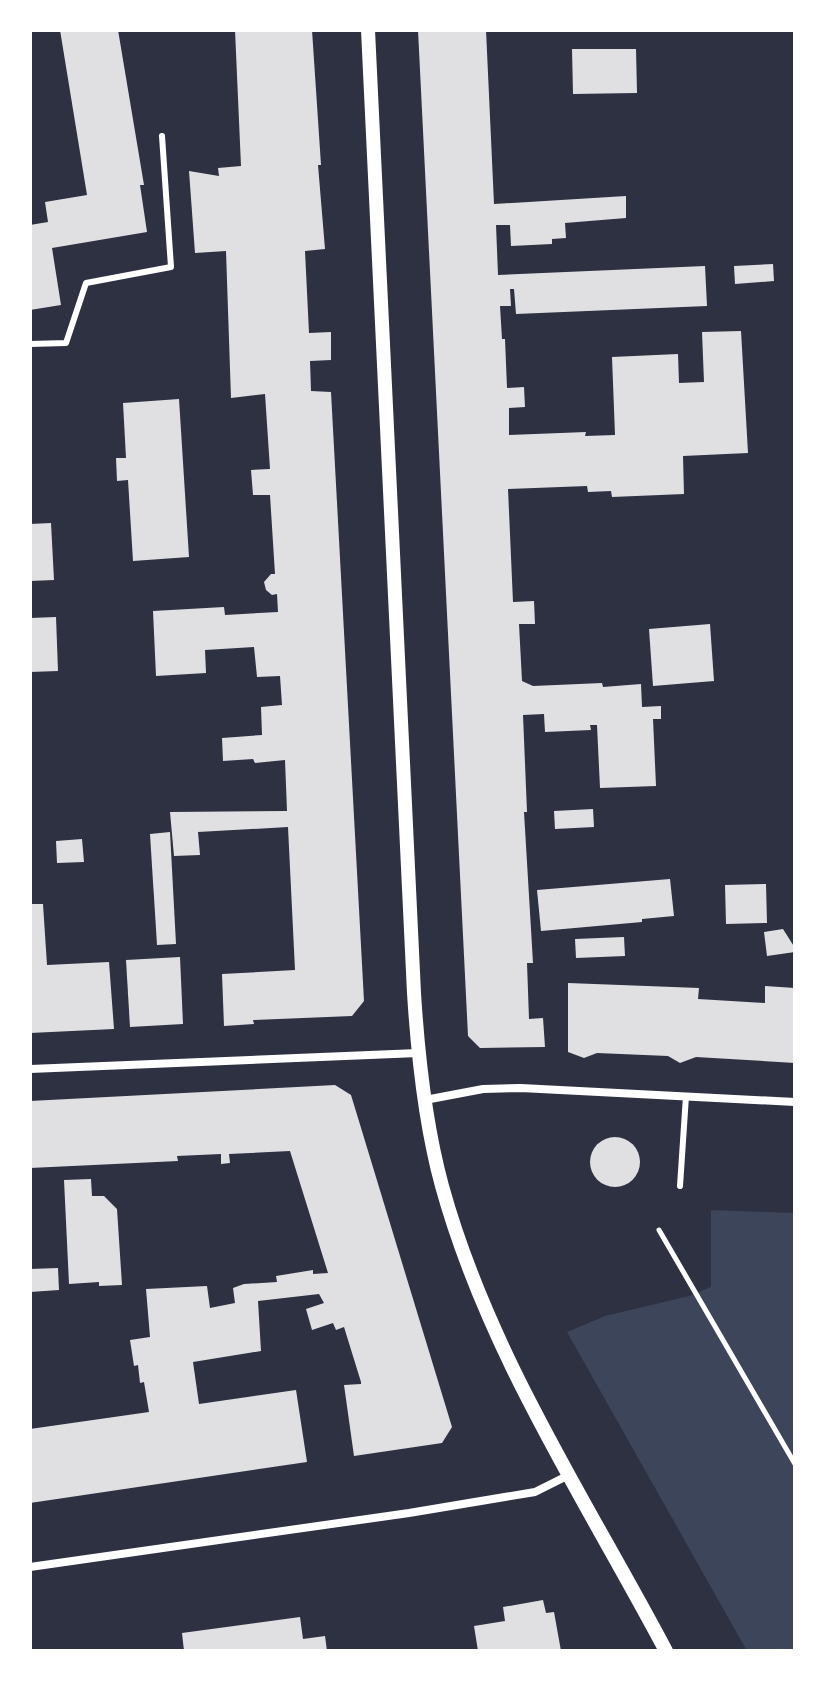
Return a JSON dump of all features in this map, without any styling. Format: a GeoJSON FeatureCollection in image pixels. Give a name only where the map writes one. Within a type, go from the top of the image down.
{"type":"FeatureCollection","features":[{"type":"Feature","properties":{"kind":"street"},"geometry":{"type":"LineString","coordinates":[[368,30],[418,1053],[425,1100],[442,1185],[474,1279],[516,1378],[666,1651]]}},
{"type":"Feature","properties":{"kind":"street"},"geometry":{"type":"LineString","coordinates":[[30,1069],[418,1053]]}},
{"type":"Feature","properties":{"kind":"street"},"geometry":{"type":"LineString","coordinates":[[425,1100],[483,1089],[521,1088],[795,1102]]}},
{"type":"Feature","properties":{"kind":"street"},"geometry":{"type":"LineString","coordinates":[[30,1567],[535,1492],[570,1474]]}},
{"type":"Feature","properties":{"kind":"lane"},"geometry":{"type":"LineString","coordinates":[[30,344],[66,343],[86,283],[171,267],[162,136]]}},
{"type":"Feature","properties":{"kind":"lane"},"geometry":{"type":"LineString","coordinates":[[680,1186],[686,1096]]}},
{"type":"Feature","properties":{"kind":"path"},"geometry":{"type":"LineString","coordinates":[[659,1230],[795,1464]]}},
{"type":"Feature","properties":{"kind":"shaded area"},"geometry":{"type":"Polygon","coordinates":[[[711,1210],[795,1213],[795,1651],[747,1651],[567,1332],[605,1316],[689,1296],[711,1287],[711,1210]]]}},
{"type":"Feature","properties":{"kind":"building"},"geometry":{"type":"Polygon","coordinates":[[[60,30],[118,30],[144,185],[140,185],[147,232],[52,248],[61,305],[30,310],[30,225],[48,222],[45,202],[87,195],[60,30]]]}},
{"type":"Feature","properties":{"kind":"building"},"geometry":{"type":"Polygon","coordinates":[[[235,30],[312,30],[325,249],[305,251],[309,333],[331,332],[331,360],[310,361],[311,391],[331,392],[364,1001],[352,1016],[253,1020],[254,1024],[224,1026],[222,974],[295,970],[288,827],[198,832],[200,855],[174,856],[170,812],[287,811],[285,760],[255,763],[253,759],[223,761],[222,738],[262,735],[261,707],[282,705],[280,676],[257,677],[254,647],[205,650],[206,673],[156,676],[153,611],[224,607],[225,615],[278,612],[277,594],[272,595],[266,590],[264,582],[275,574],[270,495],[253,495],[251,470],[270,469],[265,394],[231,398],[226,251],[195,253],[189,171],[219,176],[218,168],[241,166],[235,30]]]}},
{"type":"Feature","properties":{"kind":"building"},"geometry":{"type":"Polygon","coordinates":[[[418,30],[486,30],[494,204],[626,196],[626,218],[565,223],[566,238],[552,239],[552,244],[511,246],[510,225],[496,225],[498,275],[705,266],[707,306],[516,314],[514,289],[510,289],[511,306],[500,306],[507,388],[524,387],[525,407],[509,408],[509,435],[586,432],[585,436],[615,435],[612,357],[678,354],[679,383],[704,382],[702,332],[741,331],[748,453],[683,456],[684,494],[612,497],[611,491],[588,492],[587,486],[508,489],[513,602],[534,601],[535,624],[519,624],[522,681],[533,686],[641,684],[642,707],[661,706],[661,719],[653,719],[656,786],[600,788],[597,725],[590,725],[591,730],[545,732],[544,714],[523,715],[527,812],[524,812],[533,963],[527,963],[529,1019],[543,1018],[545,1047],[480,1048],[468,1036],[418,30]]]}},
{"type":"Feature","properties":{"kind":"building"},"geometry":{"type":"Polygon","coordinates":[[[572,49],[636,49],[637,93],[573,94],[572,49]]]}},
{"type":"Feature","properties":{"kind":"building"},"geometry":{"type":"Polygon","coordinates":[[[773,264],[774,281],[735,284],[734,266],[773,264]]]}},
{"type":"Feature","properties":{"kind":"building"},"geometry":{"type":"Polygon","coordinates":[[[179,399],[189,557],[133,561],[128,480],[117,481],[116,458],[126,458],[123,403],[179,399]]]}},
{"type":"Feature","properties":{"kind":"building"},"geometry":{"type":"Polygon","coordinates":[[[51,523],[54,580],[30,581],[30,524],[51,523]]]}},
{"type":"Feature","properties":{"kind":"building"},"geometry":{"type":"Polygon","coordinates":[[[56,617],[58,671],[30,672],[30,618],[56,617]]]}},
{"type":"Feature","properties":{"kind":"building"},"geometry":{"type":"Polygon","coordinates":[[[710,624],[714,681],[653,686],[649,629],[710,624]]]}},
{"type":"Feature","properties":{"kind":"building"},"geometry":{"type":"Polygon","coordinates":[[[593,809],[594,827],[555,829],[554,811],[593,809]]]}},
{"type":"Feature","properties":{"kind":"building"},"geometry":{"type":"Polygon","coordinates":[[[170,832],[176,944],[157,945],[150,834],[170,832]]]}},
{"type":"Feature","properties":{"kind":"building"},"geometry":{"type":"Polygon","coordinates":[[[82,839],[84,862],[57,863],[56,841],[82,839]]]}},
{"type":"Feature","properties":{"kind":"building"},"geometry":{"type":"Polygon","coordinates":[[[670,879],[674,916],[541,931],[537,890],[670,879]]]}},
{"type":"Feature","properties":{"kind":"building"},"geometry":{"type":"Polygon","coordinates":[[[766,884],[767,923],[726,924],[725,885],[766,884]]]}},
{"type":"Feature","properties":{"kind":"building"},"geometry":{"type":"Polygon","coordinates":[[[30,904],[43,904],[47,965],[109,962],[114,1029],[30,1033],[30,904]]]}},
{"type":"Feature","properties":{"kind":"building"},"geometry":{"type":"Polygon","coordinates":[[[783,929],[795,952],[767,956],[764,932],[783,929]]]}},
{"type":"Feature","properties":{"kind":"building"},"geometry":{"type":"Polygon","coordinates":[[[624,937],[625,956],[576,958],[575,939],[624,937]]]}},
{"type":"Feature","properties":{"kind":"building"},"geometry":{"type":"Polygon","coordinates":[[[180,957],[183,1024],[130,1027],[126,960],[180,957]]]}},
{"type":"Feature","properties":{"kind":"building"},"geometry":{"type":"Polygon","coordinates":[[[568,983],[699,988],[698,999],[765,1003],[765,986],[795,988],[795,1063],[696,1057],[680,1063],[668,1056],[597,1053],[584,1058],[568,1052],[568,983]]]}},
{"type":"Feature","properties":{"kind":"building"},"geometry":{"type":"Polygon","coordinates":[[[335,1085],[351,1095],[452,1427],[442,1443],[354,1456],[344,1385],[361,1382],[344,1327],[336,1330],[333,1323],[312,1330],[306,1309],[324,1303],[319,1294],[258,1301],[261,1351],[193,1362],[199,1404],[296,1390],[307,1462],[30,1503],[30,1429],[149,1412],[144,1382],[140,1383],[138,1365],[134,1366],[130,1340],[150,1337],[146,1289],[207,1286],[210,1308],[235,1303],[233,1288],[244,1284],[277,1282],[276,1276],[313,1270],[313,1274],[328,1273],[290,1151],[229,1154],[230,1163],[221,1164],[221,1154],[177,1156],[178,1161],[30,1168],[30,1101],[335,1085]]]}},
{"type":"Feature","properties":{"kind":"building"},"geometry":{"type":"Polygon","coordinates":[[[615,1137],[633,1144],[640,1162],[633,1180],[615,1187],[597,1180],[590,1162],[597,1144],[615,1137]]]}},
{"type":"Feature","properties":{"kind":"building"},"geometry":{"type":"Polygon","coordinates":[[[91,1179],[92,1196],[104,1196],[117,1209],[122,1285],[99,1286],[99,1282],[69,1284],[64,1180],[91,1179]]]}},
{"type":"Feature","properties":{"kind":"building"},"geometry":{"type":"Polygon","coordinates":[[[58,1268],[59,1290],[30,1292],[30,1269],[58,1268]]]}},
{"type":"Feature","properties":{"kind":"building"},"geometry":{"type":"Polygon","coordinates":[[[543,1600],[546,1613],[554,1612],[561,1651],[478,1651],[474,1626],[505,1621],[503,1607],[543,1600]]]}},
{"type":"Feature","properties":{"kind":"building"},"geometry":{"type":"Polygon","coordinates":[[[300,1617],[303,1639],[325,1636],[327,1651],[184,1651],[182,1633],[300,1617]]]}}]}
